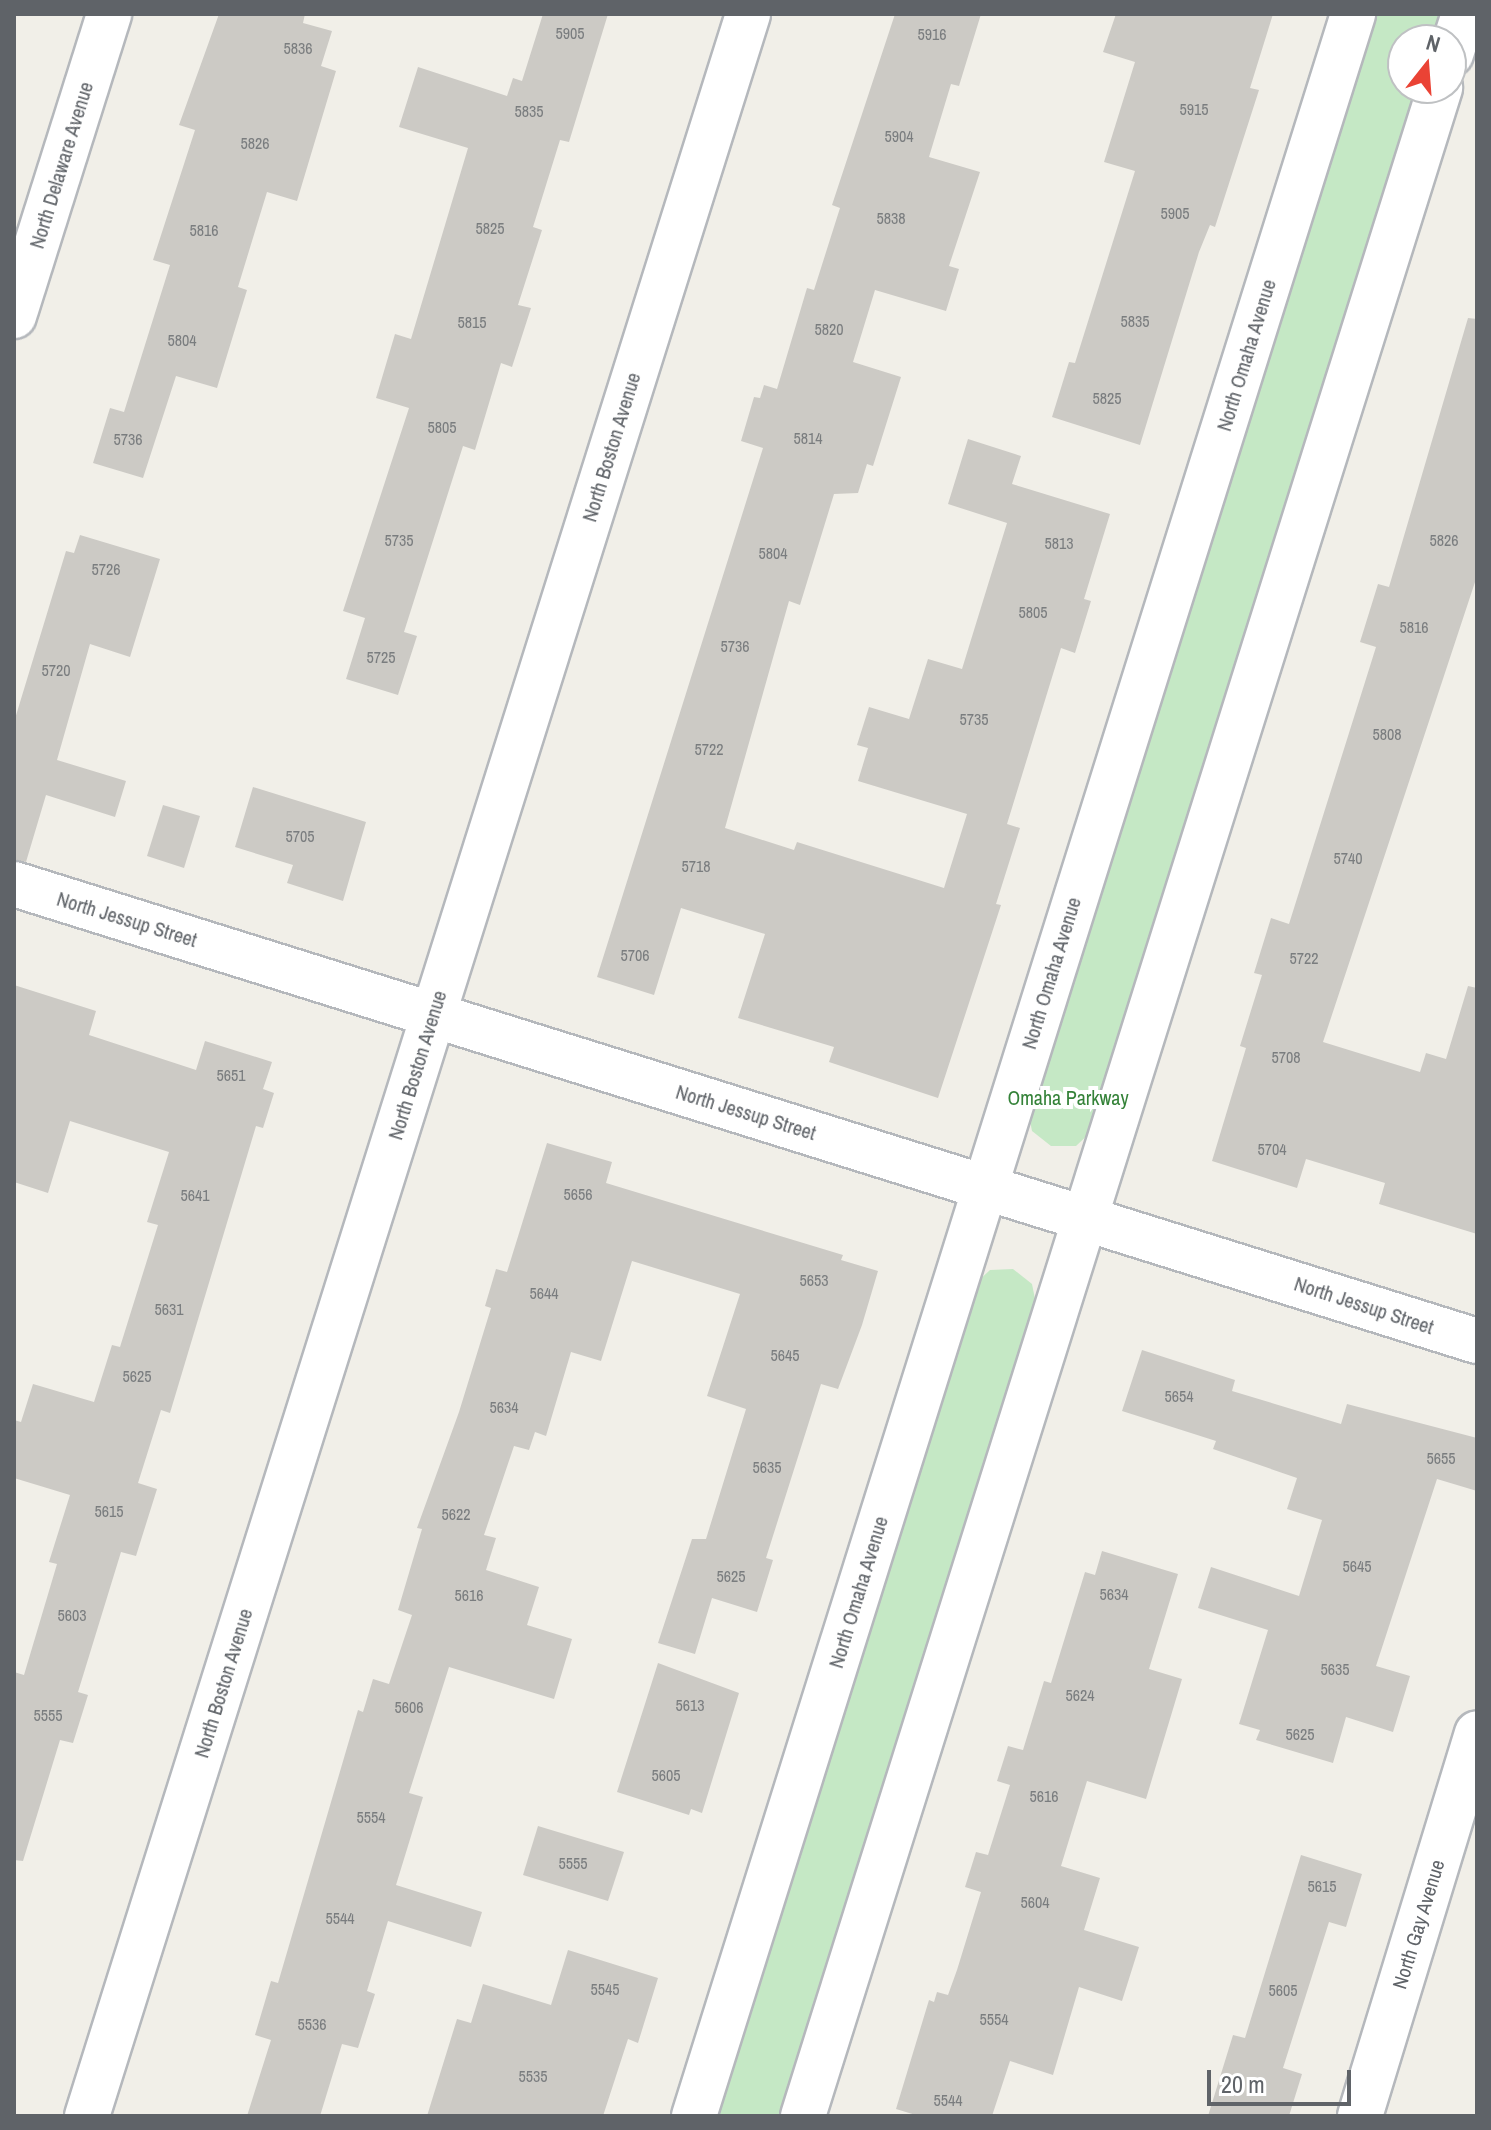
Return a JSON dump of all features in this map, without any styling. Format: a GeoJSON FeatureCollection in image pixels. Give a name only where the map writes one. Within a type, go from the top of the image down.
{"type":"FeatureCollection","features":[{"type":"Feature","properties":{"kind":"street","name":"North Delaware Avenue"},"geometry":{"type":"LineString","coordinates":[[14,316],[109,14]]}},
{"type":"Feature","properties":{"kind":"street","name":"North Boston Avenue"},"geometry":{"type":"LineString","coordinates":[[87,2116],[748,14]]}},
{"type":"Feature","properties":{"kind":"street","name":"North Omaha Avenue"},"geometry":{"type":"LineString","coordinates":[[694,2116],[1353,14]]}},
{"type":"Feature","properties":{"kind":"street"},"geometry":{"type":"LineString","coordinates":[[803,2116],[1435,104]]}},
{"type":"Feature","properties":{"kind":"street","name":"North Jessup Street"},"geometry":{"type":"LineString","coordinates":[[14,884],[1477,1341]]}},
{"type":"Feature","properties":{"kind":"street","name":"North Gay Avenue"},"geometry":{"type":"LineString","coordinates":[[1360,2116],[1477,1733]]}},
{"type":"Feature","properties":{"kind":"green space","name":"Omaha Parkway"},"geometry":{"type":"Polygon","coordinates":[[[1372,14],[1441,14],[1438,24],[1387,24],[1387,104],[1413,104],[1093,1130],[1076,1146],[1051,1146],[1032,1131],[1028,1111],[1372,14]]]}},
{"type":"Feature","properties":{"kind":"green space"},"geometry":{"type":"Polygon","coordinates":[[[1013,1269],[1032,1284],[1036,1304],[781,2116],[713,2116],[975,1284],[990,1270],[1013,1269]]]}},
{"type":"Feature","properties":{"kind":"building"},"geometry":{"type":"Polygon","coordinates":[[[219,14],[305,14],[303,23],[332,31],[321,66],[336,71],[297,201],[267,192],[238,287],[247,290],[217,388],[176,376],[143,478],[93,463],[110,408],[124,412],[170,265],[153,260],[195,130],[179,125],[219,14]]]}},
{"type":"Feature","properties":{"kind":"building"},"geometry":{"type":"Polygon","coordinates":[[[543,14],[608,14],[569,142],[560,140],[533,227],[542,230],[518,305],[531,308],[512,367],[501,363],[475,450],[463,446],[404,632],[417,636],[398,695],[346,679],[365,618],[343,611],[409,408],[376,398],[395,334],[411,339],[468,148],[399,127],[418,67],[507,96],[513,78],[522,81],[543,14]]]}},
{"type":"Feature","properties":{"kind":"building"},"geometry":{"type":"Polygon","coordinates":[[[895,14],[981,14],[959,86],[951,84],[929,157],[980,172],[949,266],[959,269],[946,311],[875,290],[853,362],[901,377],[873,466],[867,464],[858,493],[834,494],[800,605],[789,601],[725,828],[794,850],[797,842],[944,888],[967,814],[858,781],[868,748],[857,745],[869,707],[909,719],[928,659],[962,669],[1007,523],[948,504],[968,439],[1021,456],[1012,484],[1110,514],[1084,599],[1091,601],[1075,653],[1061,648],[1007,824],[1020,828],[996,904],[1001,905],[938,1098],[829,1062],[834,1047],[738,1018],[765,934],[681,908],[654,995],[597,977],[763,448],[741,441],[754,397],[760,398],[764,385],[777,389],[807,288],[814,290],[840,208],[832,205],[895,14]]]}},
{"type":"Feature","properties":{"kind":"building"},"geometry":{"type":"Polygon","coordinates":[[[1116,14],[1273,14],[1250,88],[1259,90],[1215,227],[1210,225],[1199,252],[1140,445],[1052,417],[1069,362],[1075,363],[1135,171],[1104,162],[1135,62],[1103,52],[1116,14]]]}},
{"type":"Feature","properties":{"kind":"building"},"geometry":{"type":"Polygon","coordinates":[[[1468,318],[1477,319],[1477,576],[1323,1042],[1420,1072],[1426,1053],[1446,1059],[1468,986],[1477,988],[1477,1234],[1379,1204],[1385,1183],[1306,1159],[1297,1188],[1212,1161],[1246,1048],[1240,1046],[1262,975],[1254,973],[1271,918],[1289,924],[1376,647],[1360,642],[1378,584],[1389,587],[1468,318]]]}},
{"type":"Feature","properties":{"kind":"building"},"geometry":{"type":"Polygon","coordinates":[[[80,535],[160,559],[130,657],[90,644],[57,760],[126,781],[115,817],[46,795],[26,862],[14,860],[14,722],[66,551],[74,553],[80,535]]]}},
{"type":"Feature","properties":{"kind":"building"},"geometry":{"type":"Polygon","coordinates":[[[253,787],[366,822],[343,901],[287,883],[293,865],[235,847],[253,787]]]}},
{"type":"Feature","properties":{"kind":"building"},"geometry":{"type":"Polygon","coordinates":[[[163,805],[200,816],[184,868],[147,856],[163,805]]]}},
{"type":"Feature","properties":{"kind":"building"},"geometry":{"type":"Polygon","coordinates":[[[14,985],[96,1011],[89,1035],[196,1070],[205,1041],[272,1062],[263,1089],[274,1093],[263,1128],[256,1126],[170,1413],[161,1410],[138,1483],[157,1489],[136,1556],[121,1552],[78,1692],[88,1695],[73,1743],[60,1740],[23,1861],[14,1860],[14,1672],[24,1675],[57,1564],[49,1562],[70,1495],[14,1478],[14,1420],[21,1422],[33,1384],[94,1402],[112,1345],[120,1347],[158,1225],[147,1222],[169,1152],[70,1121],[48,1193],[14,1182],[14,985]]]}},
{"type":"Feature","properties":{"kind":"building"},"geometry":{"type":"Polygon","coordinates":[[[547,1143],[612,1162],[606,1183],[843,1255],[841,1260],[878,1271],[862,1325],[838,1389],[821,1384],[766,1558],[773,1560],[757,1612],[712,1598],[695,1654],[658,1643],[692,1539],[706,1539],[746,1409],[707,1396],[740,1294],[632,1261],[601,1361],[571,1352],[546,1436],[535,1432],[529,1450],[514,1446],[484,1535],[496,1538],[486,1570],[539,1587],[527,1625],[572,1639],[554,1699],[449,1667],[409,1793],[423,1797],[396,1885],[482,1912],[471,1947],[388,1921],[367,1991],[375,1994],[358,2048],[342,2044],[320,2116],[247,2116],[271,2040],[255,2035],[271,1981],[278,1983],[358,1710],[363,1712],[373,1679],[389,1684],[412,1615],[398,1610],[422,1529],[417,1528],[459,1412],[491,1308],[485,1306],[496,1269],[507,1272],[547,1143]]]}},
{"type":"Feature","properties":{"kind":"building"},"geometry":{"type":"Polygon","coordinates":[[[1142,1350],[1235,1380],[1232,1391],[1341,1424],[1347,1404],[1477,1438],[1477,1491],[1437,1479],[1376,1666],[1410,1676],[1393,1732],[1346,1717],[1333,1763],[1256,1740],[1260,1730],[1239,1724],[1268,1630],[1198,1608],[1211,1567],[1299,1596],[1322,1520],[1287,1509],[1297,1478],[1213,1449],[1216,1441],[1122,1411],[1142,1350]]]}},
{"type":"Feature","properties":{"kind":"building"},"geometry":{"type":"Polygon","coordinates":[[[1102,1551],[1178,1574],[1149,1669],[1182,1679],[1146,1799],[1087,1781],[1061,1866],[1100,1878],[1084,1930],[1139,1947],[1122,2001],[1079,1987],[1053,2075],[1010,2061],[992,2116],[919,2116],[896,2109],[929,2000],[934,2002],[937,1992],[948,1995],[957,1970],[981,1892],[965,1887],[976,1852],[988,1855],[1010,1785],[997,1781],[1008,1746],[1023,1750],[1044,1681],[1051,1683],[1085,1572],[1095,1575],[1102,1551]]]}},
{"type":"Feature","properties":{"kind":"building"},"geometry":{"type":"Polygon","coordinates":[[[658,1663],[739,1693],[702,1813],[691,1809],[689,1815],[617,1792],[658,1663]]]}},
{"type":"Feature","properties":{"kind":"building"},"geometry":{"type":"Polygon","coordinates":[[[538,1826],[624,1852],[608,1901],[523,1875],[538,1826]]]}},
{"type":"Feature","properties":{"kind":"building"},"geometry":{"type":"Polygon","coordinates":[[[1301,1855],[1362,1874],[1346,1927],[1329,1922],[1283,2068],[1302,2074],[1289,2116],[1208,2116],[1233,2035],[1245,2038],[1301,1855]]]}},
{"type":"Feature","properties":{"kind":"building"},"geometry":{"type":"Polygon","coordinates":[[[568,1950],[658,1978],[638,2043],[628,2039],[603,2116],[427,2116],[457,2019],[471,2023],[483,1984],[551,2005],[568,1950]]]}}]}
